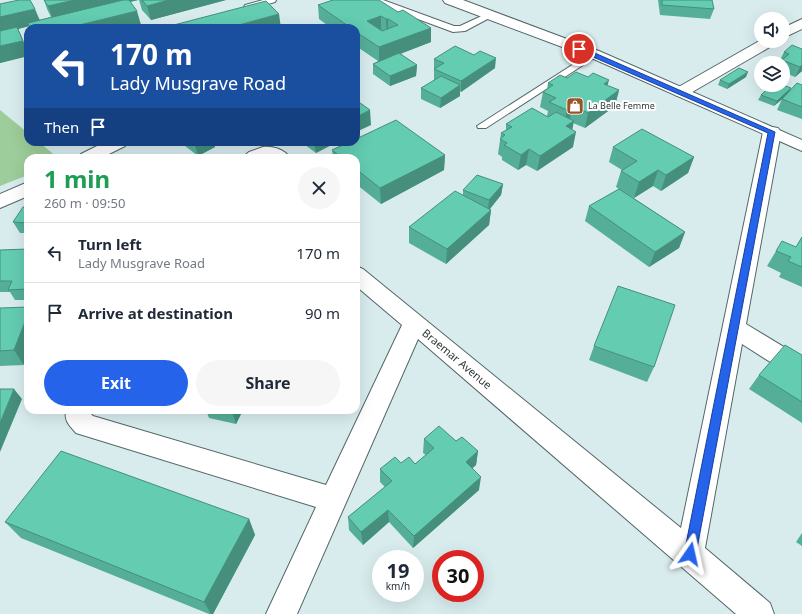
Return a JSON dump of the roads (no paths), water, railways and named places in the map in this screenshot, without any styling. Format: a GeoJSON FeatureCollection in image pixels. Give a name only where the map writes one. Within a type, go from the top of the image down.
{"type":"FeatureCollection","features":[{"type":"Feature","properties":{"kind":"street"},"geometry":{"type":"LineString","coordinates":[[450,0],[594,54],[802,146]]}},
{"type":"Feature","properties":{"kind":"street"},"geometry":{"type":"LineString","coordinates":[[790,30],[802,23]]}},
{"type":"Feature","properties":{"kind":"street"},"geometry":{"type":"LineString","coordinates":[[681,92],[758,48]]}},
{"type":"Feature","properties":{"kind":"street"},"geometry":{"type":"LineString","coordinates":[[690,554],[772,132]]}},
{"type":"Feature","properties":{"kind":"street"},"geometry":{"type":"LineString","coordinates":[[95,154],[111,146]]}},
{"type":"Feature","properties":{"kind":"street"},"geometry":{"type":"LineString","coordinates":[[259,154],[265,151],[275,154]]}},
{"type":"Feature","properties":{"kind":"street"},"geometry":{"type":"LineString","coordinates":[[0,202],[24,190]]}},
{"type":"Feature","properties":{"kind":"street"},"geometry":{"type":"LineString","coordinates":[[360,277],[414,323]]}},
{"type":"Feature","properties":{"kind":"street","name":"Braemar Avenue"},"geometry":{"type":"LineString","coordinates":[[281,614],[414,323],[760,614]]}},
{"type":"Feature","properties":{"kind":"street"},"geometry":{"type":"LineString","coordinates":[[734,328],[802,370]]}},
{"type":"Feature","properties":{"kind":"street"},"geometry":{"type":"LineString","coordinates":[[77,414],[77,417],[85,425],[333,500]]}},
{"type":"Feature","properties":{"kind":"lane"},"geometry":{"type":"LineString","coordinates":[[242,9],[272,0]]}},
{"type":"Feature","properties":{"kind":"lane"},"geometry":{"type":"LineString","coordinates":[[375,0],[453,29],[462,29],[491,15]]}},
{"type":"Feature","properties":{"kind":"lane"},"geometry":{"type":"LineString","coordinates":[[482,126],[594,54]]}},
{"type":"Feature","properties":{"kind":"place","name":"La Belle Femme"},"geometry":{"type":"Point","coordinates":[575,106]}}]}
